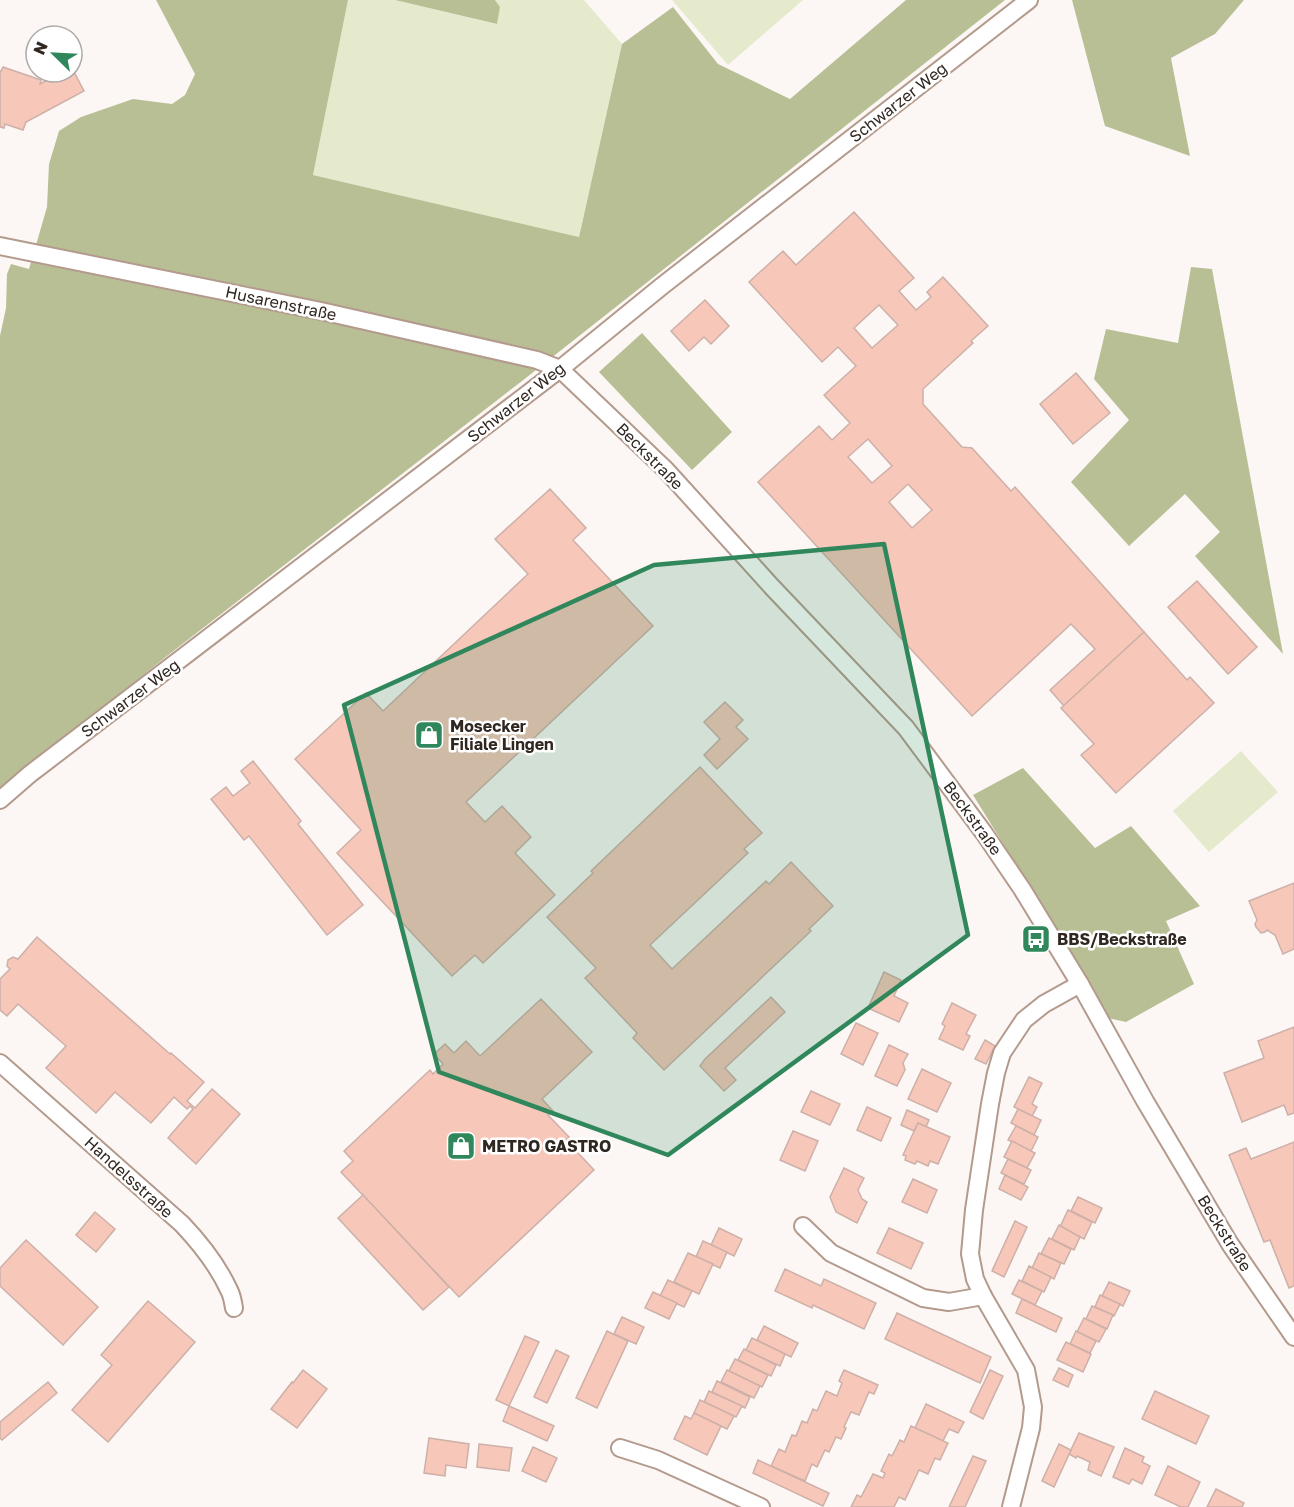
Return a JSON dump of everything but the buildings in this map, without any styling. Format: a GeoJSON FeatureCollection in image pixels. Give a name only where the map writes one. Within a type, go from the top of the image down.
{"type":"FeatureCollection","features":[{"type":"Feature","properties":{"kind":"street","name":"Schwarzer Weg"},"geometry":{"type":"LineString","coordinates":[[0,801],[49,760],[560,369],[662,286],[1029,0]]}},
{"type":"Feature","properties":{"kind":"street","name":"Husarenstraße"},"geometry":{"type":"LineString","coordinates":[[0,246],[321,311],[537,360],[560,369]]}},
{"type":"Feature","properties":{"kind":"street","name":"Beckstraße"},"geometry":{"type":"LineString","coordinates":[[560,369],[666,470],[772,587],[906,728],[984,832],[1022,889],[1080,984],[1230,1244],[1294,1337]]}},
{"type":"Feature","properties":{"kind":"street"},"geometry":{"type":"LineString","coordinates":[[1011,1507],[1031,1428],[1032,1395],[1026,1370],[975,1279],[970,1254],[974,1210],[990,1104],[1002,1053],[1024,1020],[1044,1005],[1080,984]]}},
{"type":"Feature","properties":{"kind":"street","name":"Handelsstraße"},"geometry":{"type":"LineString","coordinates":[[0,1063],[194,1237],[213,1262],[231,1292],[234,1308]]}},
{"type":"Feature","properties":{"kind":"street"},"geometry":{"type":"LineString","coordinates":[[803,1226],[831,1253],[923,1298],[949,1302],[983,1296]]}},
{"type":"Feature","properties":{"kind":"street"},"geometry":{"type":"LineString","coordinates":[[620,1448],[658,1460],[740,1503],[761,1507]]}},
{"type":"Feature","properties":{"kind":"highlighted area"},"geometry":{"type":"Polygon","coordinates":[[[884,544],[968,935],[668,1155],[439,1072],[344,705],[654,565],[884,544]]]}},
{"type":"Feature","properties":{"kind":"green space"},"geometry":{"type":"Polygon","coordinates":[[[156,0],[348,0],[313,175],[579,237],[622,44],[673,7],[718,64],[790,99],[906,0],[1005,0],[522,381],[167,656],[0,790],[0,336],[6,308],[7,274],[11,264],[29,269],[47,207],[49,164],[59,131],[81,117],[133,99],[172,104],[185,95],[195,74],[156,0]]]}},
{"type":"Feature","properties":{"kind":"green space"},"geometry":{"type":"Polygon","coordinates":[[[348,0],[395,0],[496,24],[500,7],[495,0],[584,0],[622,44],[579,237],[313,175],[348,0]]]}},
{"type":"Feature","properties":{"kind":"green space"},"geometry":{"type":"Polygon","coordinates":[[[395,0],[495,0],[500,7],[497,24],[395,0]]]}},
{"type":"Feature","properties":{"kind":"green space"},"geometry":{"type":"Polygon","coordinates":[[[672,0],[803,0],[728,65],[672,0]]]}},
{"type":"Feature","properties":{"kind":"green space"},"geometry":{"type":"Polygon","coordinates":[[[1072,0],[1244,0],[1215,34],[1171,58],[1190,156],[1105,126],[1072,0]]]}},
{"type":"Feature","properties":{"kind":"green space"},"geometry":{"type":"Polygon","coordinates":[[[1191,267],[1212,269],[1283,654],[1195,556],[1220,532],[1185,494],[1129,546],[1071,482],[1129,420],[1094,379],[1106,329],[1178,343],[1191,267]]]}},
{"type":"Feature","properties":{"kind":"green space"},"geometry":{"type":"Polygon","coordinates":[[[642,333],[732,432],[692,470],[599,372],[642,333]]]}},
{"type":"Feature","properties":{"kind":"green space"},"geometry":{"type":"Polygon","coordinates":[[[1241,751],[1278,792],[1209,852],[1173,811],[1241,751]]]}},
{"type":"Feature","properties":{"kind":"green space"},"geometry":{"type":"Polygon","coordinates":[[[1023,768],[1095,848],[1131,826],[1200,906],[1166,921],[1194,984],[1126,1022],[1108,1018],[973,795],[1023,768]]]}},
{"type":"Feature","properties":{"kind":"place","name":"Mosecker Filiale Lingen"},"geometry":{"type":"Point","coordinates":[429,735]}},
{"type":"Feature","properties":{"kind":"place","name":"BBS/Beckstraße"},"geometry":{"type":"Point","coordinates":[1036,939]}},
{"type":"Feature","properties":{"kind":"place","name":"METRO GASTRO"},"geometry":{"type":"Point","coordinates":[461,1146]}}]}
